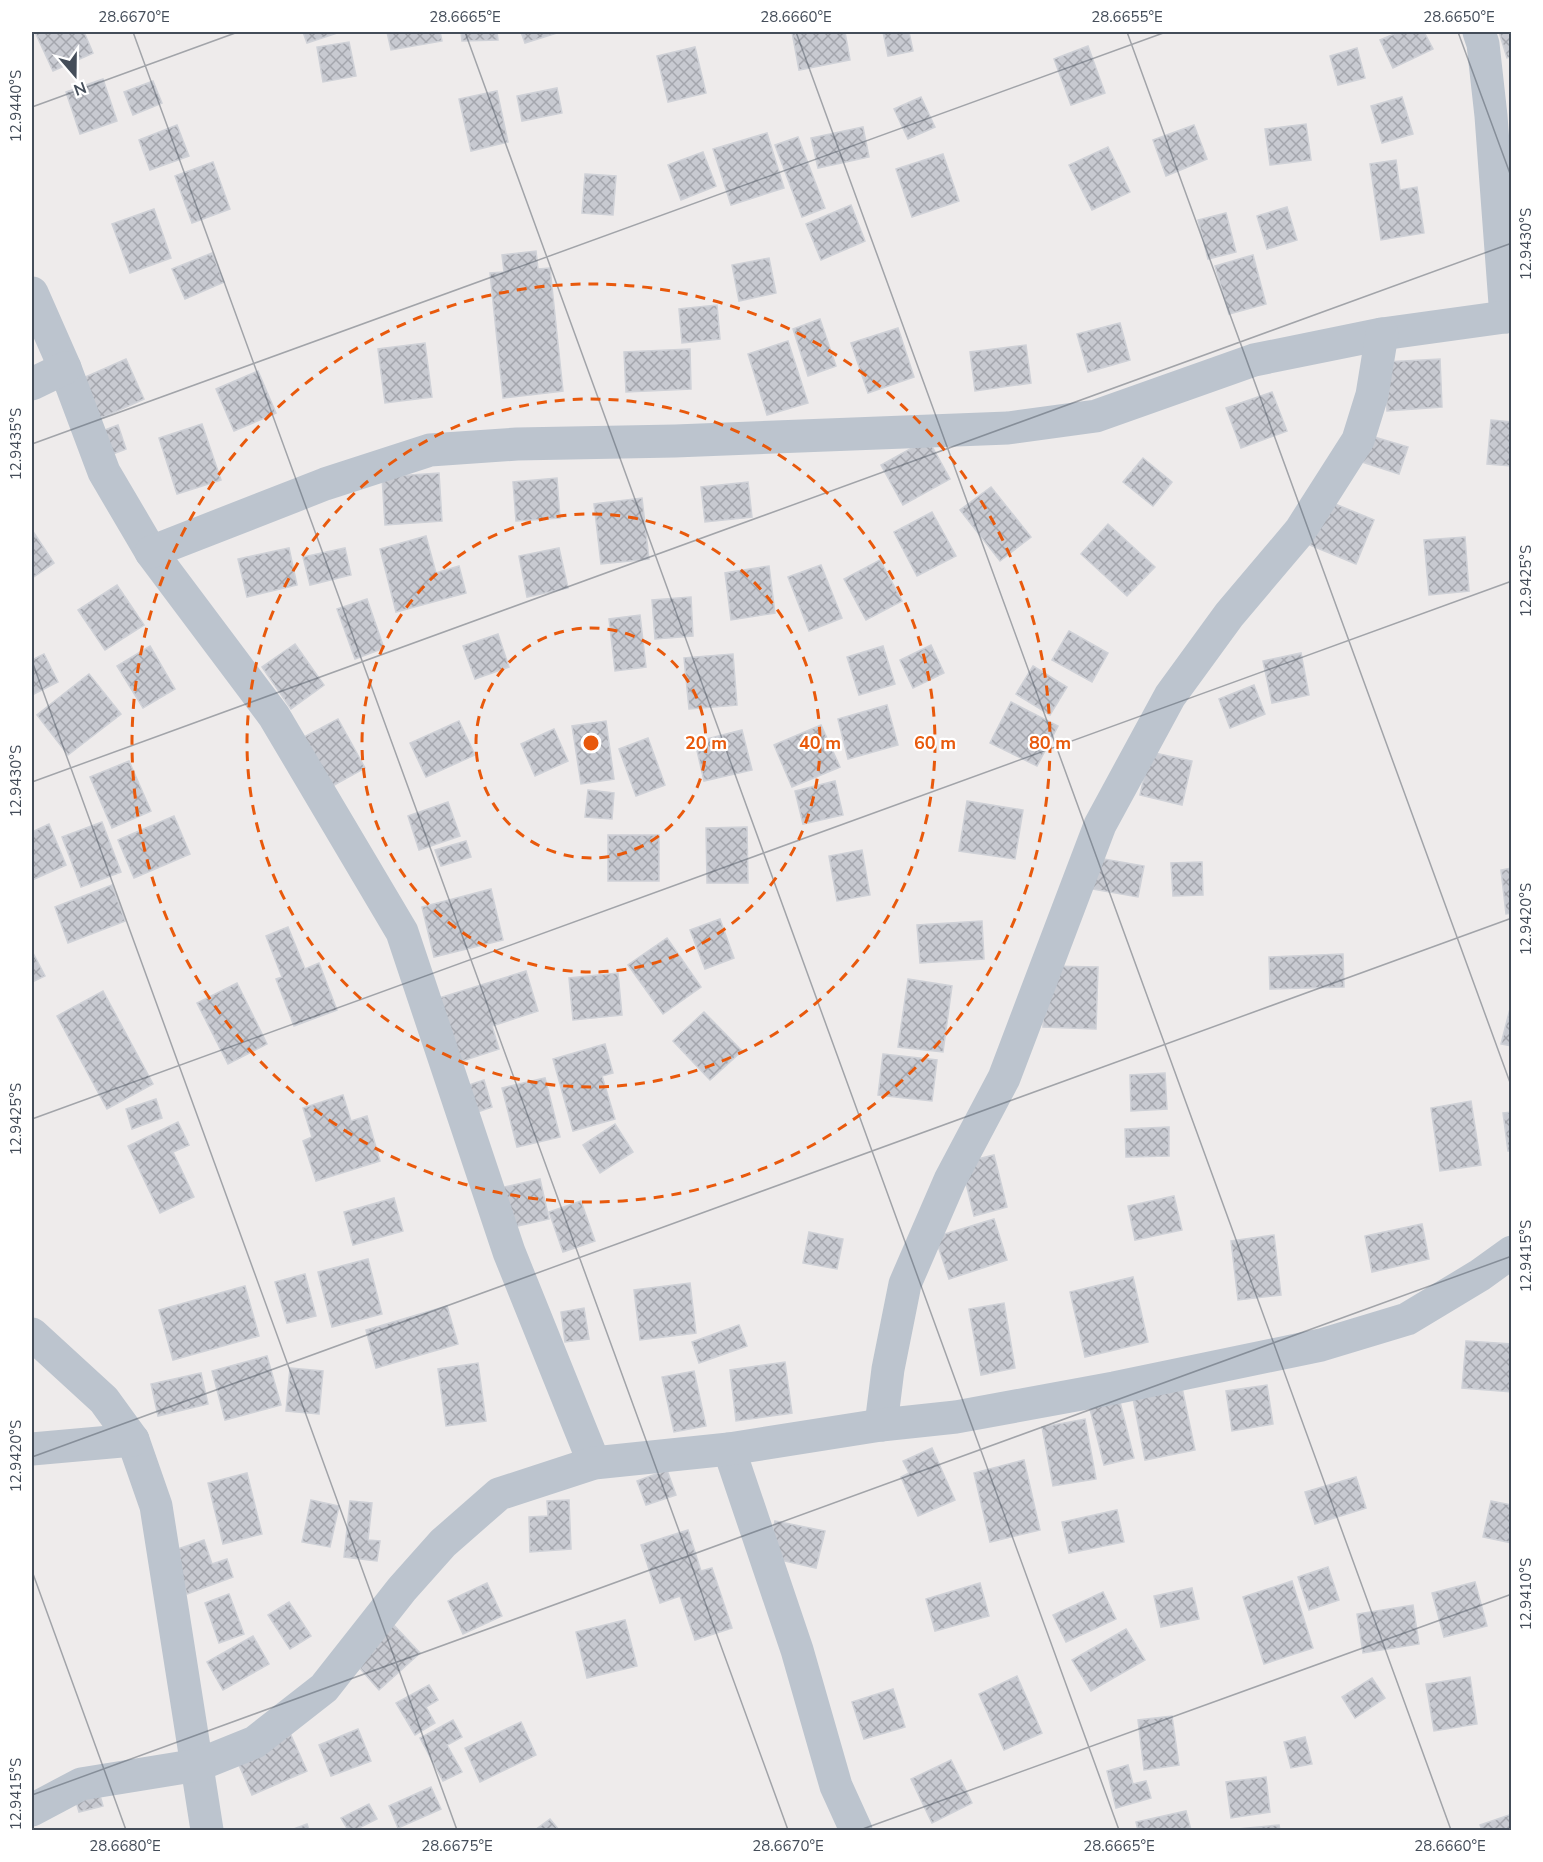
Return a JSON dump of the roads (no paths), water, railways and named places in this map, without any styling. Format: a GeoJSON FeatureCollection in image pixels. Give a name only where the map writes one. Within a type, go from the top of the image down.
{"type":"FeatureCollection","features":[{"type":"Feature","properties":{"kind":"street"},"geometry":{"type":"LineString","coordinates":[[151,552],[325,484],[429,450],[517,444],[675,441],[1008,428],[1096,416],[1254,360],[1382,334],[1509,316],[1491,116],[1483,44],[1479,32]]}},
{"type":"Feature","properties":{"kind":"street"},"geometry":{"type":"LineString","coordinates":[[32,293],[65,368],[104,472],[151,552],[274,717],[402,932],[509,1252],[594,1463]]}},
{"type":"Feature","properties":{"kind":"street"},"geometry":{"type":"LineString","coordinates":[[881,1425],[888,1370],[905,1284],[950,1180],[1004,1078],[1100,825],[1170,696],[1229,615],[1300,531],[1358,440],[1372,395],[1382,334]]}},
{"type":"Feature","properties":{"kind":"street"},"geometry":{"type":"LineString","coordinates":[[32,384],[65,368]]}},
{"type":"Feature","properties":{"kind":"street"},"geometry":{"type":"LineString","coordinates":[[32,1810],[81,1784],[198,1765],[255,1742],[324,1688],[402,1589],[443,1544],[499,1494],[594,1463],[729,1449],[881,1425],[956,1418],[1321,1345],[1407,1319],[1480,1275],[1512,1252]]}},
{"type":"Feature","properties":{"kind":"street"},"geometry":{"type":"LineString","coordinates":[[32,1334],[104,1400],[133,1440],[156,1506],[207,1830]]}},
{"type":"Feature","properties":{"kind":"street"},"geometry":{"type":"LineString","coordinates":[[32,1449],[133,1440]]}},
{"type":"Feature","properties":{"kind":"street"},"geometry":{"type":"LineString","coordinates":[[729,1449],[797,1650],[836,1786],[856,1830]]}}]}
